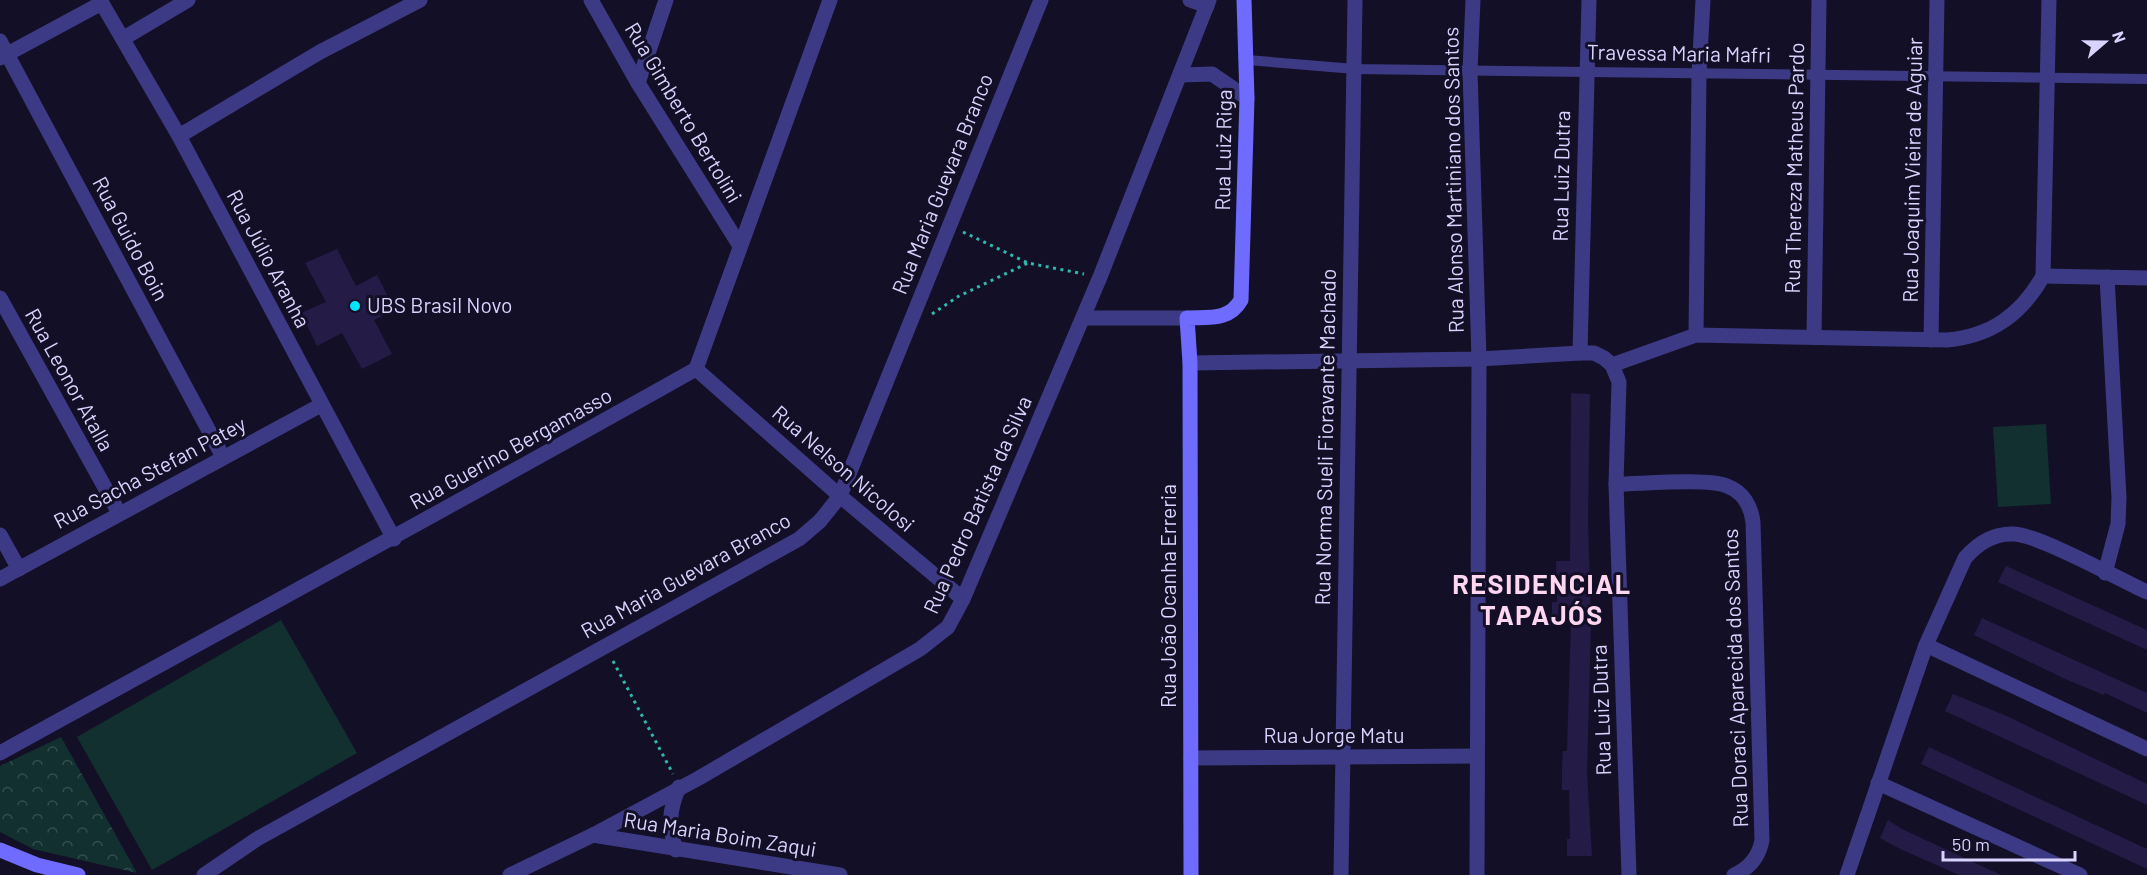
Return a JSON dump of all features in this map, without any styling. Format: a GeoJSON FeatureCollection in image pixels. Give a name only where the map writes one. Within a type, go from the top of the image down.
{"type":"FeatureCollection","features":[{"type":"Feature","properties":{"kind":"street"},"geometry":{"type":"LineString","coordinates":[[124,38],[188,0]]}},
{"type":"Feature","properties":{"kind":"street"},"geometry":{"type":"LineString","coordinates":[[179,136],[320,52],[420,0]]}},
{"type":"Feature","properties":{"kind":"street","name":"Rua Gimberto Bertolini"},"geometry":{"type":"LineString","coordinates":[[591,0],[638,83],[740,246]]}},
{"type":"Feature","properties":{"kind":"street"},"geometry":{"type":"LineString","coordinates":[[638,83],[666,0]]}},
{"type":"Feature","properties":{"kind":"street"},"geometry":{"type":"LineString","coordinates":[[696,369],[830,0]]}},
{"type":"Feature","properties":{"kind":"street","name":"Rua Maria Guevara Branco"},"geometry":{"type":"LineString","coordinates":[[204,875],[257,839],[799,539],[820,521],[840,496],[1041,0]]}},
{"type":"Feature","properties":{"kind":"street"},"geometry":{"type":"LineString","coordinates":[[1190,0],[1208,3]]}},
{"type":"Feature","properties":{"kind":"street","name":"Rua Luiz Riga"},"geometry":{"type":"LineString","coordinates":[[1187,318],[1221,317],[1237,308],[1241,300],[1247,98],[1244,0]]}},
{"type":"Feature","properties":{"kind":"street","name":"Rua Norma Sueli Fioravante Machado"},"geometry":{"type":"LineString","coordinates":[[1341,875],[1341,757],[1355,0]]}},
{"type":"Feature","properties":{"kind":"street","name":"Rua Alonso Martiniano dos Santos"},"geometry":{"type":"LineString","coordinates":[[1473,0],[1470,71],[1479,359],[1477,875]]}},
{"type":"Feature","properties":{"kind":"street","name":"Rua Luiz Dutra"},"geometry":{"type":"LineString","coordinates":[[1580,353],[1585,72],[1589,0]]}},
{"type":"Feature","properties":{"kind":"street"},"geometry":{"type":"LineString","coordinates":[[1696,335],[1699,74],[1703,0]]}},
{"type":"Feature","properties":{"kind":"street","name":"Rua Thereza Matheus Pardo"},"geometry":{"type":"LineString","coordinates":[[1814,338],[1819,0]]}},
{"type":"Feature","properties":{"kind":"street","name":"Rua Joaquim Vieira de Aguiar"},"geometry":{"type":"LineString","coordinates":[[1931,340],[1937,0]]}},
{"type":"Feature","properties":{"kind":"street"},"geometry":{"type":"LineString","coordinates":[[1190,363],[1479,359],[1594,353],[1612,365],[1696,335],[1931,340],[1964,339],[1997,327],[2024,306],[2043,276],[2049,0]]}},
{"type":"Feature","properties":{"kind":"street"},"geometry":{"type":"LineString","coordinates":[[3,51],[101,2]]}},
{"type":"Feature","properties":{"kind":"street","name":"Rua Júlio Aranha"},"geometry":{"type":"LineString","coordinates":[[101,2],[179,136],[394,539]]}},
{"type":"Feature","properties":{"kind":"street","name":"Rua Pedro Batista da Silva"},"geometry":{"type":"LineString","coordinates":[[511,875],[593,835],[699,778],[921,649],[948,627],[963,599],[1083,318],[1208,3]]}},
{"type":"Feature","properties":{"kind":"street","name":"Rua Guido Boin"},"geometry":{"type":"LineString","coordinates":[[3,51],[223,457]]}},
{"type":"Feature","properties":{"kind":"street"},"geometry":{"type":"LineString","coordinates":[[1181,75],[1212,74],[1247,98]]}},
{"type":"Feature","properties":{"kind":"street"},"geometry":{"type":"LineString","coordinates":[[2043,276],[2147,278]]}},
{"type":"Feature","properties":{"kind":"street"},"geometry":{"type":"LineString","coordinates":[[2105,573],[2118,524],[2119,498],[2107,278]]}},
{"type":"Feature","properties":{"kind":"street","name":"Rua Leonor Atalla"},"geometry":{"type":"LineString","coordinates":[[0,298],[119,513]]}},
{"type":"Feature","properties":{"kind":"street"},"geometry":{"type":"LineString","coordinates":[[1083,318],[1187,318]]}},
{"type":"Feature","properties":{"kind":"street","name":"Rua João Ocanha Erreria"},"geometry":{"type":"LineString","coordinates":[[1187,318],[1190,363],[1191,875]]}},
{"type":"Feature","properties":{"kind":"street","name":"Rua Luiz Dutra"},"geometry":{"type":"LineString","coordinates":[[1612,365],[1619,382],[1616,484],[1629,875]]}},
{"type":"Feature","properties":{"kind":"street","name":"Rua Nelson Nicolosi"},"geometry":{"type":"LineString","coordinates":[[696,369],[840,496],[963,599]]}},
{"type":"Feature","properties":{"kind":"street","name":"Rua Guerino Bergamasso"},"geometry":{"type":"LineString","coordinates":[[0,753],[394,539],[696,369]]}},
{"type":"Feature","properties":{"kind":"street","name":"Rua Sacha Stefan Patey"},"geometry":{"type":"LineString","coordinates":[[0,579],[321,405]]}},
{"type":"Feature","properties":{"kind":"street","name":"Rua Doraci Aparecida dos Santos"},"geometry":{"type":"LineString","coordinates":[[1616,484],[1715,483],[1739,493],[1751,509],[1762,840],[1759,853],[1751,864],[1734,875]]}},
{"type":"Feature","properties":{"kind":"street"},"geometry":{"type":"LineString","coordinates":[[0,535],[19,569]]}},
{"type":"Feature","properties":{"kind":"street"},"geometry":{"type":"LineString","coordinates":[[1847,875],[1926,645],[1965,558],[1979,544],[1997,536],[2026,536],[2147,592]]}},
{"type":"Feature","properties":{"kind":"street"},"geometry":{"type":"LineString","coordinates":[[1926,645],[2147,748]]}},
{"type":"Feature","properties":{"kind":"street","name":"Rua Jorge Matu"},"geometry":{"type":"LineString","coordinates":[[1191,758],[1477,756]]}},
{"type":"Feature","properties":{"kind":"street"},"geometry":{"type":"LineString","coordinates":[[1878,783],[2080,875]]}},
{"type":"Feature","properties":{"kind":"street"},"geometry":{"type":"LineString","coordinates":[[676,850],[670,821],[671,806],[679,787]]}},
{"type":"Feature","properties":{"kind":"street","name":"Rua Maria Boim Zaqui"},"geometry":{"type":"LineString","coordinates":[[593,835],[840,875]]}},
{"type":"Feature","properties":{"kind":"street"},"geometry":{"type":"LineString","coordinates":[[0,850],[37,865],[78,875]]}},
{"type":"Feature","properties":{"kind":"street"},"geometry":{"type":"LineString","coordinates":[[1629,875],[1637,875]]}},
{"type":"Feature","properties":{"kind":"lane","name":"Travessa Maria Mafri"},"geometry":{"type":"LineString","coordinates":[[1247,60],[1355,69],[2147,79]]}},
{"type":"Feature","properties":{"kind":"path"},"geometry":{"type":"LineString","coordinates":[[950,226],[1028,263],[1100,277]]}},
{"type":"Feature","properties":{"kind":"path"},"geometry":{"type":"LineString","coordinates":[[930,316],[959,296],[1028,263]]}},
{"type":"Feature","properties":{"kind":"path"},"geometry":{"type":"LineString","coordinates":[[605,646],[679,787]]}},
{"type":"Feature","properties":{"kind":"green space"},"geometry":{"type":"Polygon","coordinates":[[[2046,424],[2051,504],[1998,507],[1993,427],[2046,424]]]}},
{"type":"Feature","properties":{"kind":"green space"},"geometry":{"type":"Polygon","coordinates":[[[281,620],[357,753],[152,870],[77,737],[281,620]]]}},
{"type":"Feature","properties":{"kind":"green space"},"geometry":{"type":"Polygon","coordinates":[[[61,737],[137,873],[33,849],[0,832],[0,766],[61,737]]]}},
{"type":"Feature","properties":{"kind":"building","name":"UBS Brasil Novo"},"geometry":{"type":"Polygon","coordinates":[[[337,249],[356,286],[377,275],[395,310],[374,320],[392,354],[362,369],[342,333],[317,346],[301,313],[326,302],[305,263],[337,249]]]}},
{"type":"Feature","properties":{"kind":"building"},"geometry":{"type":"Polygon","coordinates":[[[1571,393],[1590,394],[1588,520],[1591,624],[1587,773],[1592,856],[1567,856],[1567,839],[1570,839],[1569,790],[1562,790],[1562,768],[1563,751],[1567,751],[1571,620],[1552,620],[1552,602],[1557,602],[1556,561],[1570,561],[1571,393]]]}},
{"type":"Feature","properties":{"kind":"building"},"geometry":{"type":"Polygon","coordinates":[[[2006,566],[2147,630],[2147,650],[1998,582],[2006,566]]]}},
{"type":"Feature","properties":{"kind":"building"},"geometry":{"type":"Polygon","coordinates":[[[1982,618],[2147,693],[2147,713],[2105,693],[2104,695],[2065,679],[1974,635],[1982,618]]]}},
{"type":"Feature","properties":{"kind":"building"},"geometry":{"type":"Polygon","coordinates":[[[1953,694],[2009,717],[2147,784],[2147,805],[1945,711],[1953,694]]]}},
{"type":"Feature","properties":{"kind":"building"},"geometry":{"type":"Polygon","coordinates":[[[1929,747],[2147,849],[2147,869],[1921,764],[1929,747]]]}},
{"type":"Feature","properties":{"kind":"building"},"geometry":{"type":"Polygon","coordinates":[[[1888,820],[1902,829],[2001,875],[1959,875],[1898,848],[1880,838],[1888,820]]]}},
{"type":"Feature","properties":{"kind":"place","name":"UBS Brasil Novo"},"geometry":{"type":"Point","coordinates":[355,306]}},
{"type":"Feature","properties":{"kind":"district","name":"RESIDENCIAL TAPAJÓS"},"geometry":{"type":"Point","coordinates":[1542,600]}}]}
